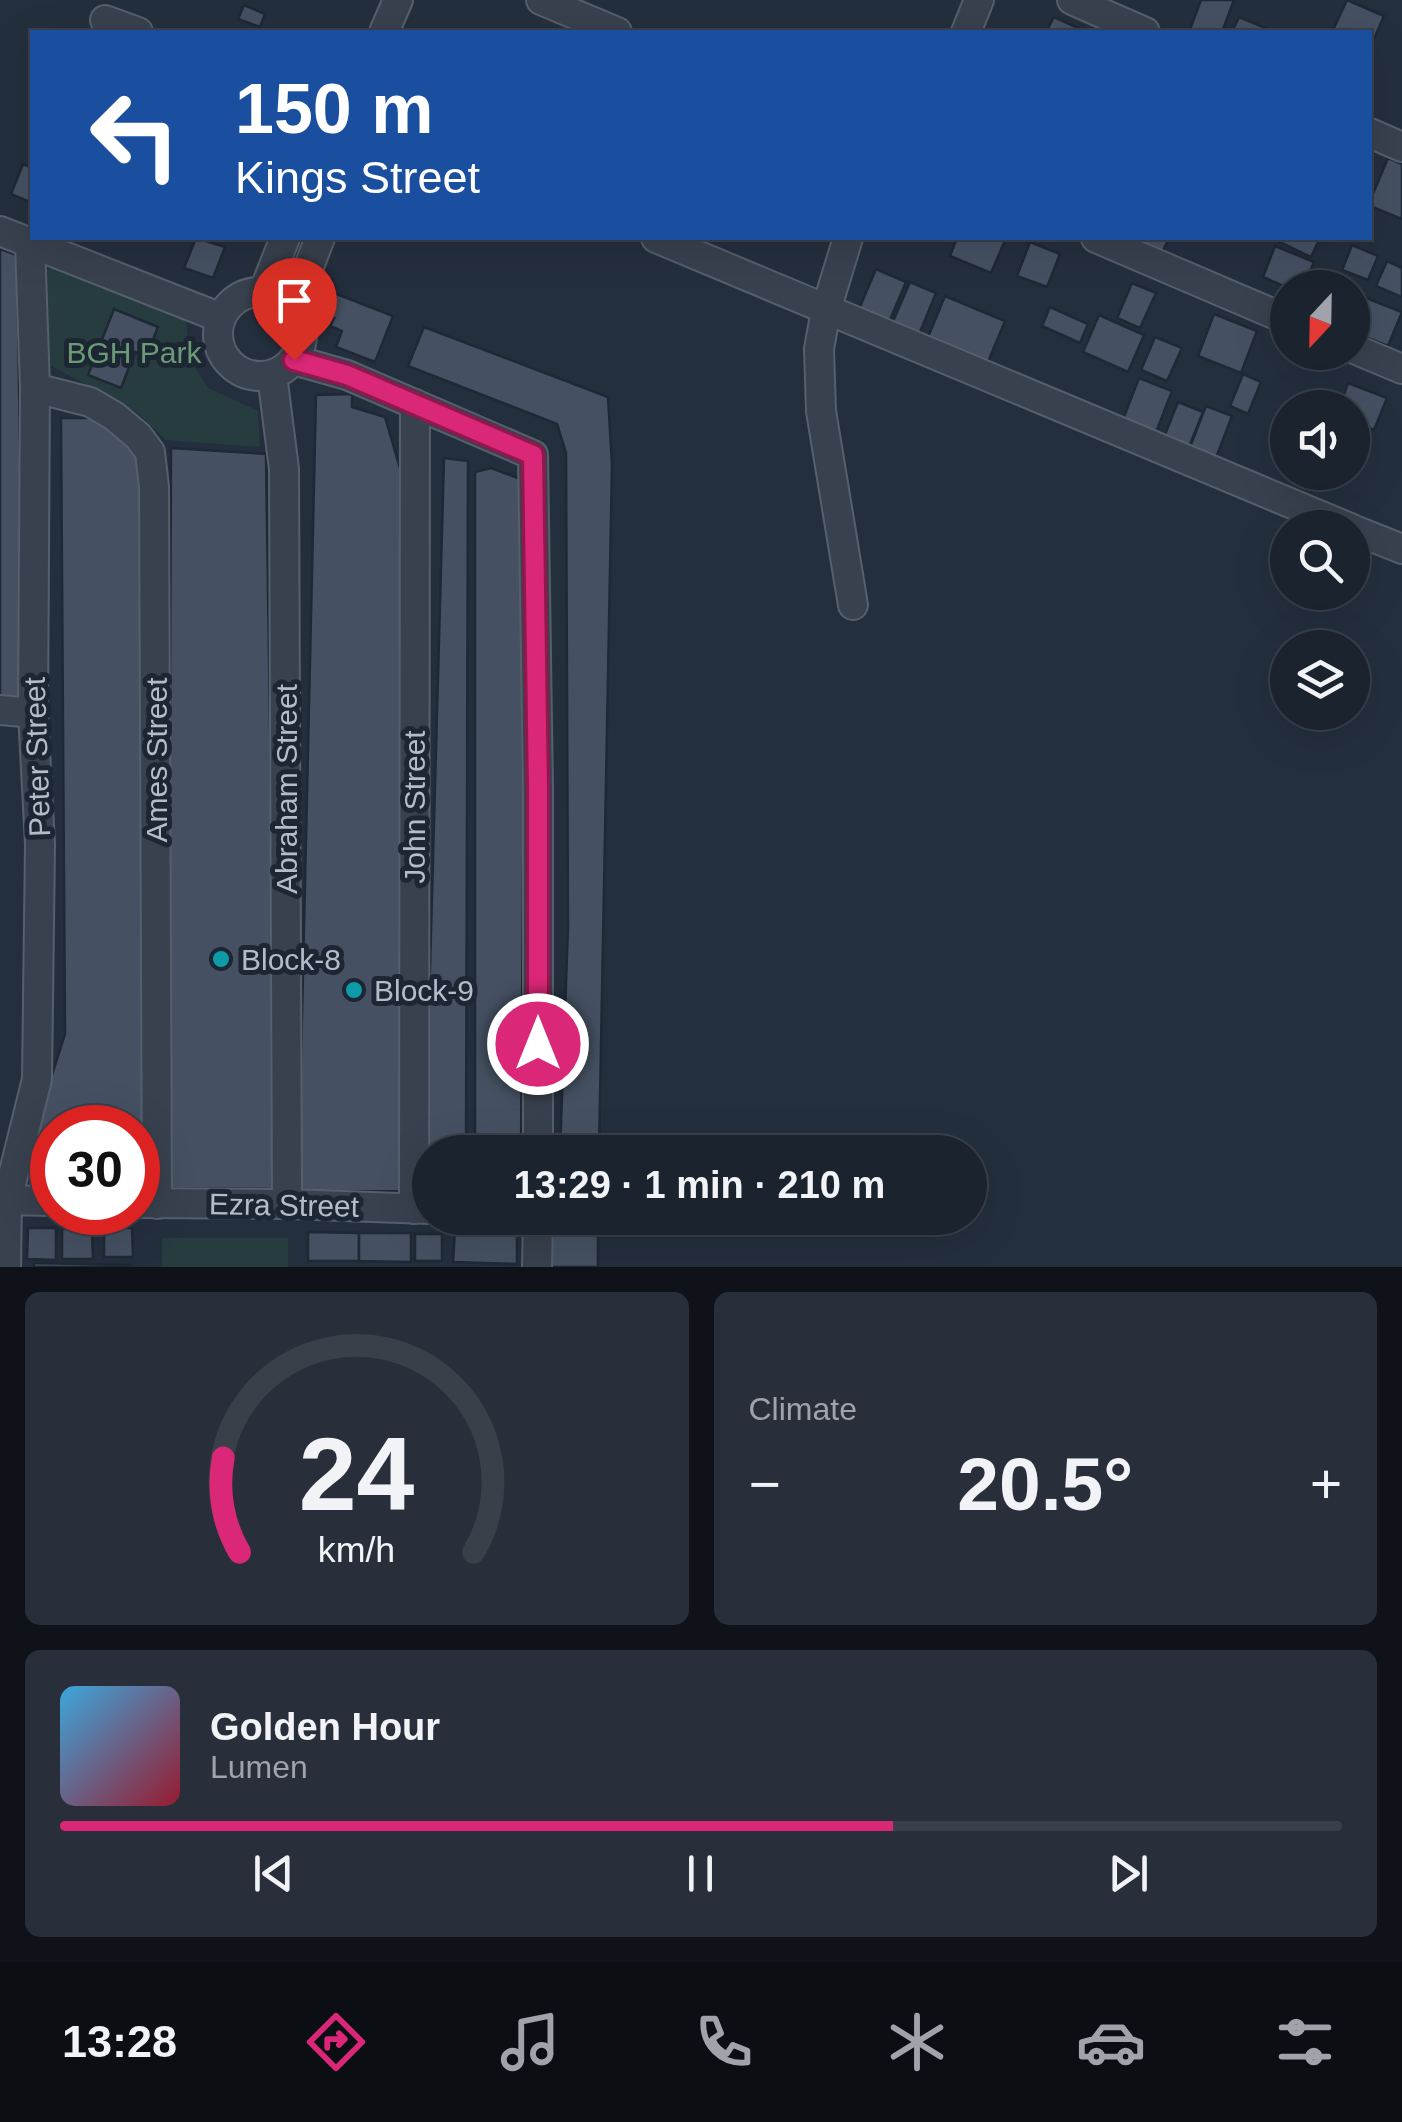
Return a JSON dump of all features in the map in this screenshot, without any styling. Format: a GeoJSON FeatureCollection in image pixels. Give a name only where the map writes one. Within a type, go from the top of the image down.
{"type":"FeatureCollection","features":[{"type":"Feature","properties":{"kind":"street"},"geometry":{"type":"LineString","coordinates":[[385,30],[398,0]]}},
{"type":"Feature","properties":{"kind":"street"},"geometry":{"type":"LineString","coordinates":[[540,0],[612,30]]}},
{"type":"Feature","properties":{"kind":"street"},"geometry":{"type":"LineString","coordinates":[[967,30],[979,0]]}},
{"type":"Feature","properties":{"kind":"street"},"geometry":{"type":"LineString","coordinates":[[1072,0],[1140,30]]}},
{"type":"Feature","properties":{"kind":"street"},"geometry":{"type":"LineString","coordinates":[[105,20],[132,30]]}},
{"type":"Feature","properties":{"kind":"street"},"geometry":{"type":"LineString","coordinates":[[1372,133],[1402,147]]}},
{"type":"Feature","properties":{"kind":"street"},"geometry":{"type":"LineString","coordinates":[[0,231],[221,318]]}},
{"type":"Feature","properties":{"kind":"street"},"geometry":{"type":"LineString","coordinates":[[263,292],[284,240]]}},
{"type":"Feature","properties":{"kind":"street"},"geometry":{"type":"LineString","coordinates":[[293,308],[319,240]]}},
{"type":"Feature","properties":{"kind":"street"},"geometry":{"type":"LineString","coordinates":[[661,240],[1308,510]]}},
{"type":"Feature","properties":{"kind":"street"},"geometry":{"type":"LineString","coordinates":[[847,240],[819,348],[821,411],[854,605]]}},
{"type":"Feature","properties":{"kind":"street"},"geometry":{"type":"LineString","coordinates":[[1101,240],[1270,312]]}},
{"type":"Feature","properties":{"kind":"street","name":"Peter Street"},"geometry":{"type":"LineString","coordinates":[[6,1267],[3,1200],[38,1078],[40,844],[32,712],[35,388],[30,244]]}},
{"type":"Feature","properties":{"kind":"street"},"geometry":{"type":"LineString","coordinates":[[263,292],[285,300],[293,308],[300,320],[300,348],[283,367],[259,376],[246,374],[225,357],[218,331],[221,318],[238,299],[263,292]]}},
{"type":"Feature","properties":{"kind":"street"},"geometry":{"type":"LineString","coordinates":[[1370,356],[1402,369]]}},
{"type":"Feature","properties":{"kind":"street"},"geometry":{"type":"LineString","coordinates":[[283,367],[347,375],[533,455],[538,1135]]}},
{"type":"Feature","properties":{"kind":"street","name":"Abraham Street"},"geometry":{"type":"LineString","coordinates":[[283,367],[287,1204]]}},
{"type":"Feature","properties":{"kind":"street","name":"Ames Street"},"geometry":{"type":"LineString","coordinates":[[35,388],[90,402],[114,416],[150,452],[154,487],[156,695],[149,1105]]}},
{"type":"Feature","properties":{"kind":"street","name":"John Street"},"geometry":{"type":"LineString","coordinates":[[416,404],[421,1135]]}},
{"type":"Feature","properties":{"kind":"street"},"geometry":{"type":"LineString","coordinates":[[1370,536],[1402,549]]}},
{"type":"Feature","properties":{"kind":"street"},"geometry":{"type":"LineString","coordinates":[[0,710],[32,712]]}},
{"type":"Feature","properties":{"kind":"street"},"geometry":{"type":"LineString","coordinates":[[3,1200],[30,1201]]}},
{"type":"Feature","properties":{"kind":"street","name":"Ezra Street"},"geometry":{"type":"LineString","coordinates":[[160,1203],[412,1209]]}},
{"type":"Feature","properties":{"kind":"street"},"geometry":{"type":"LineString","coordinates":[[537,1267],[538,1235]]}},
{"type":"Feature","properties":{"kind":"green space","name":"BGH Park"},"geometry":{"type":"Polygon","coordinates":[[[57,264],[185,316],[191,361],[208,388],[258,411],[260,447],[166,440],[138,413],[43,361],[42,273],[57,264]]]}},
{"type":"Feature","properties":{"kind":"green space"},"geometry":{"type":"Polygon","coordinates":[[[162,1238],[288,1238],[288,1267],[162,1267],[162,1238]]]}},
{"type":"Feature","properties":{"kind":"building"},"geometry":{"type":"Polygon","coordinates":[[[1201,0],[1234,0],[1223,30],[1190,30],[1201,0]]]}},
{"type":"Feature","properties":{"kind":"building"},"geometry":{"type":"Polygon","coordinates":[[[1347,0],[1384,16],[1372,43],[1372,30],[1333,30],[1347,0]]]}},
{"type":"Feature","properties":{"kind":"building"},"geometry":{"type":"Polygon","coordinates":[[[244,5],[265,14],[260,27],[238,19],[244,5]]]}},
{"type":"Feature","properties":{"kind":"building"},"geometry":{"type":"Polygon","coordinates":[[[1054,17],[1078,28],[1077,30],[1047,30],[1054,17]]]}},
{"type":"Feature","properties":{"kind":"building"},"geometry":{"type":"Polygon","coordinates":[[[1239,17],[1268,29],[1267,30],[1233,30],[1239,17]]]}},
{"type":"Feature","properties":{"kind":"building"},"geometry":{"type":"Polygon","coordinates":[[[1388,158],[1402,164],[1402,219],[1372,207],[1372,196],[1388,158]]]}},
{"type":"Feature","properties":{"kind":"building"},"geometry":{"type":"Polygon","coordinates":[[[23,164],[30,167],[30,202],[11,194],[23,164]]]}},
{"type":"Feature","properties":{"kind":"building"},"geometry":{"type":"Polygon","coordinates":[[[195,240],[225,247],[213,278],[184,268],[195,240]]]}},
{"type":"Feature","properties":{"kind":"building"},"geometry":{"type":"Polygon","coordinates":[[[956,240],[1005,240],[991,273],[950,256],[956,240]]]}},
{"type":"Feature","properties":{"kind":"building"},"geometry":{"type":"Polygon","coordinates":[[[1127,240],[1168,240],[1161,255],[1127,240]]]}},
{"type":"Feature","properties":{"kind":"building"},"geometry":{"type":"Polygon","coordinates":[[[1279,240],[1319,240],[1311,257],[1279,240]]]}},
{"type":"Feature","properties":{"kind":"building"},"geometry":{"type":"Polygon","coordinates":[[[1030,242],[1060,254],[1047,287],[1017,276],[1030,242]]]}},
{"type":"Feature","properties":{"kind":"building"},"geometry":{"type":"Polygon","coordinates":[[[1352,245],[1378,256],[1370,275],[1370,270],[1342,270],[1352,245]]]}},
{"type":"Feature","properties":{"kind":"building"},"geometry":{"type":"Polygon","coordinates":[[[1275,246],[1314,262],[1311,270],[1270,270],[1270,280],[1263,277],[1275,246]]]}},
{"type":"Feature","properties":{"kind":"building"},"geometry":{"type":"Polygon","coordinates":[[[0,249],[17,255],[24,704],[0,703],[0,249]]]}},
{"type":"Feature","properties":{"kind":"building"},"geometry":{"type":"Polygon","coordinates":[[[1387,261],[1402,268],[1402,297],[1376,286],[1387,261]]]}},
{"type":"Feature","properties":{"kind":"building"},"geometry":{"type":"Polygon","coordinates":[[[876,269],[906,282],[889,322],[859,309],[876,269]]]}},
{"type":"Feature","properties":{"kind":"building"},"geometry":{"type":"Polygon","coordinates":[[[910,282],[936,293],[918,337],[891,326],[910,282]]]}},
{"type":"Feature","properties":{"kind":"building"},"geometry":{"type":"Polygon","coordinates":[[[1132,283],[1156,293],[1140,328],[1117,318],[1132,283]]]}},
{"type":"Feature","properties":{"kind":"building"},"geometry":{"type":"Polygon","coordinates":[[[334,293],[393,316],[375,362],[336,347],[342,331],[330,326],[334,318],[325,315],[334,293]]]}},
{"type":"Feature","properties":{"kind":"building"},"geometry":{"type":"Polygon","coordinates":[[[945,296],[1005,321],[988,362],[928,337],[945,296]]]}},
{"type":"Feature","properties":{"kind":"building"},"geometry":{"type":"Polygon","coordinates":[[[1370,300],[1402,312],[1388,346],[1370,339],[1370,300]]]}},
{"type":"Feature","properties":{"kind":"building"},"geometry":{"type":"Polygon","coordinates":[[[1050,307],[1088,324],[1080,343],[1042,326],[1050,307]]]}},
{"type":"Feature","properties":{"kind":"building"},"geometry":{"type":"Polygon","coordinates":[[[114,309],[158,327],[146,357],[135,352],[121,388],[88,375],[114,309]]]}},
{"type":"Feature","properties":{"kind":"building"},"geometry":{"type":"Polygon","coordinates":[[[1214,314],[1257,331],[1241,373],[1198,356],[1214,314]]]}},
{"type":"Feature","properties":{"kind":"building"},"geometry":{"type":"Polygon","coordinates":[[[1099,315],[1144,335],[1128,372],[1083,352],[1099,315]]]}},
{"type":"Feature","properties":{"kind":"building"},"geometry":{"type":"Polygon","coordinates":[[[424,327],[608,397],[612,465],[599,1135],[561,1135],[568,927],[566,453],[557,424],[408,366],[424,327]]]}},
{"type":"Feature","properties":{"kind":"building"},"geometry":{"type":"Polygon","coordinates":[[[1155,337],[1182,348],[1167,381],[1141,370],[1155,337]]]}},
{"type":"Feature","properties":{"kind":"building"},"geometry":{"type":"Polygon","coordinates":[[[1243,374],[1261,382],[1248,414],[1230,406],[1243,374]]]}},
{"type":"Feature","properties":{"kind":"building"},"geometry":{"type":"Polygon","coordinates":[[[1139,378],[1172,391],[1153,440],[1120,427],[1139,378]]]}},
{"type":"Feature","properties":{"kind":"building"},"geometry":{"type":"Polygon","coordinates":[[[1348,383],[1366,390],[1345,390],[1348,383]]]}},
{"type":"Feature","properties":{"kind":"building"},"geometry":{"type":"Polygon","coordinates":[[[1370,391],[1387,398],[1374,430],[1370,429],[1370,391]]]}},
{"type":"Feature","properties":{"kind":"building","name":"Block-9"},"geometry":{"type":"Polygon","coordinates":[[[352,394],[352,407],[385,417],[406,489],[403,1191],[298,1192],[316,395],[352,394]]]}},
{"type":"Feature","properties":{"kind":"building"},"geometry":{"type":"Polygon","coordinates":[[[1178,402],[1203,412],[1187,452],[1162,442],[1178,402]]]}},
{"type":"Feature","properties":{"kind":"building"},"geometry":{"type":"Polygon","coordinates":[[[1206,406],[1232,416],[1214,463],[1188,452],[1206,406]]]}},
{"type":"Feature","properties":{"kind":"building"},"geometry":{"type":"Polygon","coordinates":[[[61,418],[89,418],[114,428],[135,450],[145,508],[147,1105],[42,1105],[65,1034],[61,418]]]}},
{"type":"Feature","properties":{"kind":"building","name":"Block-8"},"geometry":{"type":"Polygon","coordinates":[[[171,448],[266,454],[277,1189],[168,1188],[171,448]]]}},
{"type":"Feature","properties":{"kind":"building"},"geometry":{"type":"Polygon","coordinates":[[[444,458],[468,461],[466,1135],[425,1135],[444,458]]]}},
{"type":"Feature","properties":{"kind":"building"},"geometry":{"type":"Polygon","coordinates":[[[491,468],[526,481],[521,1135],[475,1135],[475,472],[491,468]]]}},
{"type":"Feature","properties":{"kind":"building"},"geometry":{"type":"Polygon","coordinates":[[[28,1228],[30,1235],[56,1235],[56,1260],[27,1259],[28,1228]]]}},
{"type":"Feature","properties":{"kind":"building"},"geometry":{"type":"Polygon","coordinates":[[[308,1232],[359,1233],[359,1261],[308,1261],[308,1232]]]}},
{"type":"Feature","properties":{"kind":"building"},"geometry":{"type":"Polygon","coordinates":[[[359,1233],[411,1233],[411,1262],[359,1261],[359,1233]]]}},
{"type":"Feature","properties":{"kind":"building"},"geometry":{"type":"Polygon","coordinates":[[[62,1235],[92,1235],[93,1259],[62,1259],[62,1235]]]}},
{"type":"Feature","properties":{"kind":"building"},"geometry":{"type":"Polygon","coordinates":[[[104,1235],[132,1235],[133,1257],[104,1257],[104,1235]]]}},
{"type":"Feature","properties":{"kind":"building"},"geometry":{"type":"Polygon","coordinates":[[[415,1235],[442,1235],[442,1261],[415,1261],[415,1235]]]}},
{"type":"Feature","properties":{"kind":"building"},"geometry":{"type":"Polygon","coordinates":[[[455,1235],[517,1235],[517,1264],[453,1262],[455,1235]]]}},
{"type":"Feature","properties":{"kind":"building"},"geometry":{"type":"Polygon","coordinates":[[[549,1235],[598,1235],[598,1267],[549,1267],[549,1235]]]}},
{"type":"Feature","properties":{"kind":"building"},"geometry":{"type":"Polygon","coordinates":[[[34,1263],[131,1265],[131,1267],[34,1267],[34,1263]]]}},
{"type":"Feature","properties":{"kind":"place","name":"Block-8"},"geometry":{"type":"Point","coordinates":[221,959]}},
{"type":"Feature","properties":{"kind":"place","name":"Block-9"},"geometry":{"type":"Point","coordinates":[354,990]}},
{"type":"Feature","properties":{"kind":"route"},"geometry":{"type":"LineString","coordinates":[[294,360],[347,375],[533,455],[538,1044]]}}]}
